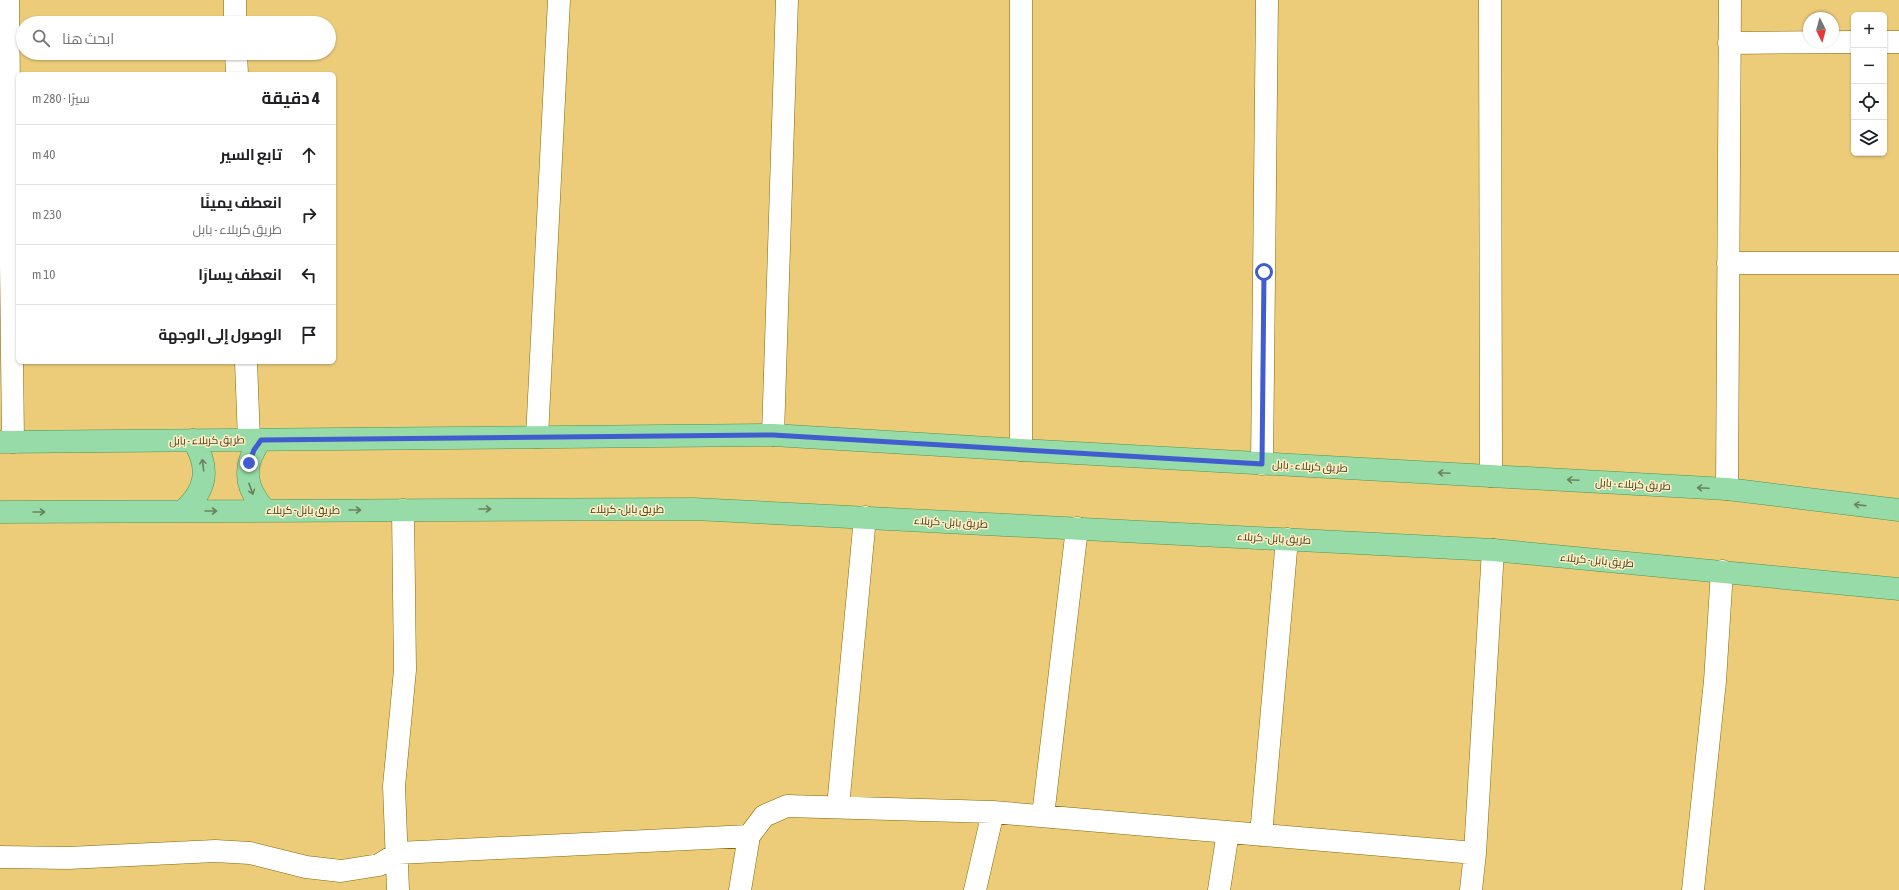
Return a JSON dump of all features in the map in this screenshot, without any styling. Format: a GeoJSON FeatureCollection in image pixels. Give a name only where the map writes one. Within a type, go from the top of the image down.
{"type":"FeatureCollection","features":[{"type":"Feature","properties":{"kind":"main road","name":"طريق كربلاء - بابل"},"geometry":{"type":"LineString","coordinates":[[6,442],[773,435],[1262,464],[1726,489],[1899,510]]}},
{"type":"Feature","properties":{"kind":"main road"},"geometry":{"type":"LineString","coordinates":[[183,511],[196,496],[204,478],[202,458],[193,440]]}},
{"type":"Feature","properties":{"kind":"main road"},"geometry":{"type":"LineString","coordinates":[[255,440],[254,450],[249,463],[248,476],[250,489],[256,501],[265,510]]}},
{"type":"Feature","properties":{"kind":"main road","name":"طريق بابل- كربلاء"},"geometry":{"type":"LineString","coordinates":[[0,512],[694,509],[1493,550],[1899,589]]}},
{"type":"Feature","properties":{"kind":"street"},"geometry":{"type":"LineString","coordinates":[[6,442],[5,202],[8,0]]}},
{"type":"Feature","properties":{"kind":"street"},"geometry":{"type":"LineString","coordinates":[[234,0],[235,16]]}},
{"type":"Feature","properties":{"kind":"street"},"geometry":{"type":"LineString","coordinates":[[537,437],[559,0]]}},
{"type":"Feature","properties":{"kind":"street"},"geometry":{"type":"LineString","coordinates":[[773,435],[787,0]]}},
{"type":"Feature","properties":{"kind":"street"},"geometry":{"type":"LineString","coordinates":[[1021,450],[1022,0]]}},
{"type":"Feature","properties":{"kind":"street"},"geometry":{"type":"LineString","coordinates":[[1262,464],[1267,0]]}},
{"type":"Feature","properties":{"kind":"street"},"geometry":{"type":"LineString","coordinates":[[1490,0],[1491,476]]}},
{"type":"Feature","properties":{"kind":"street"},"geometry":{"type":"LineString","coordinates":[[1726,489],[1730,0]]}},
{"type":"Feature","properties":{"kind":"street"},"geometry":{"type":"LineString","coordinates":[[1729,43],[1851,42]]}},
{"type":"Feature","properties":{"kind":"street"},"geometry":{"type":"LineString","coordinates":[[1887,42],[1899,42]]}},
{"type":"Feature","properties":{"kind":"street"},"geometry":{"type":"LineString","coordinates":[[236,60],[237,72]]}},
{"type":"Feature","properties":{"kind":"street"},"geometry":{"type":"LineString","coordinates":[[1728,263],[1899,263]]}},
{"type":"Feature","properties":{"kind":"street"},"geometry":{"type":"LineString","coordinates":[[246,364],[255,440]]}},
{"type":"Feature","properties":{"kind":"street"},"geometry":{"type":"LineString","coordinates":[[398,890],[398,853],[394,786],[405,670],[403,510]]}},
{"type":"Feature","properties":{"kind":"street"},"geometry":{"type":"LineString","coordinates":[[838,808],[865,517]]}},
{"type":"Feature","properties":{"kind":"street"},"geometry":{"type":"LineString","coordinates":[[1043,816],[1077,528]]}},
{"type":"Feature","properties":{"kind":"street"},"geometry":{"type":"LineString","coordinates":[[1261,835],[1287,539]]}},
{"type":"Feature","properties":{"kind":"street"},"geometry":{"type":"LineString","coordinates":[[1471,890],[1475,853],[1493,550]]}},
{"type":"Feature","properties":{"kind":"street"},"geometry":{"type":"LineString","coordinates":[[1693,890],[1715,681],[1722,571]]}},
{"type":"Feature","properties":{"kind":"street"},"geometry":{"type":"LineString","coordinates":[[740,890],[749,836],[764,816],[787,806],[993,812],[1475,853]]}},
{"type":"Feature","properties":{"kind":"street"},"geometry":{"type":"LineString","coordinates":[[975,890],[993,812]]}},
{"type":"Feature","properties":{"kind":"street"},"geometry":{"type":"LineString","coordinates":[[1219,890],[1228,832]]}},
{"type":"Feature","properties":{"kind":"street"},"geometry":{"type":"LineString","coordinates":[[0,857],[68,858],[215,851],[250,854],[306,867],[341,871],[379,865],[398,853],[749,836]]}},
{"type":"Feature","properties":{"kind":"route"},"geometry":{"type":"LineString","coordinates":[[249,463],[254,450],[261,440],[773,435],[1262,464],[1264,272]]}}]}
